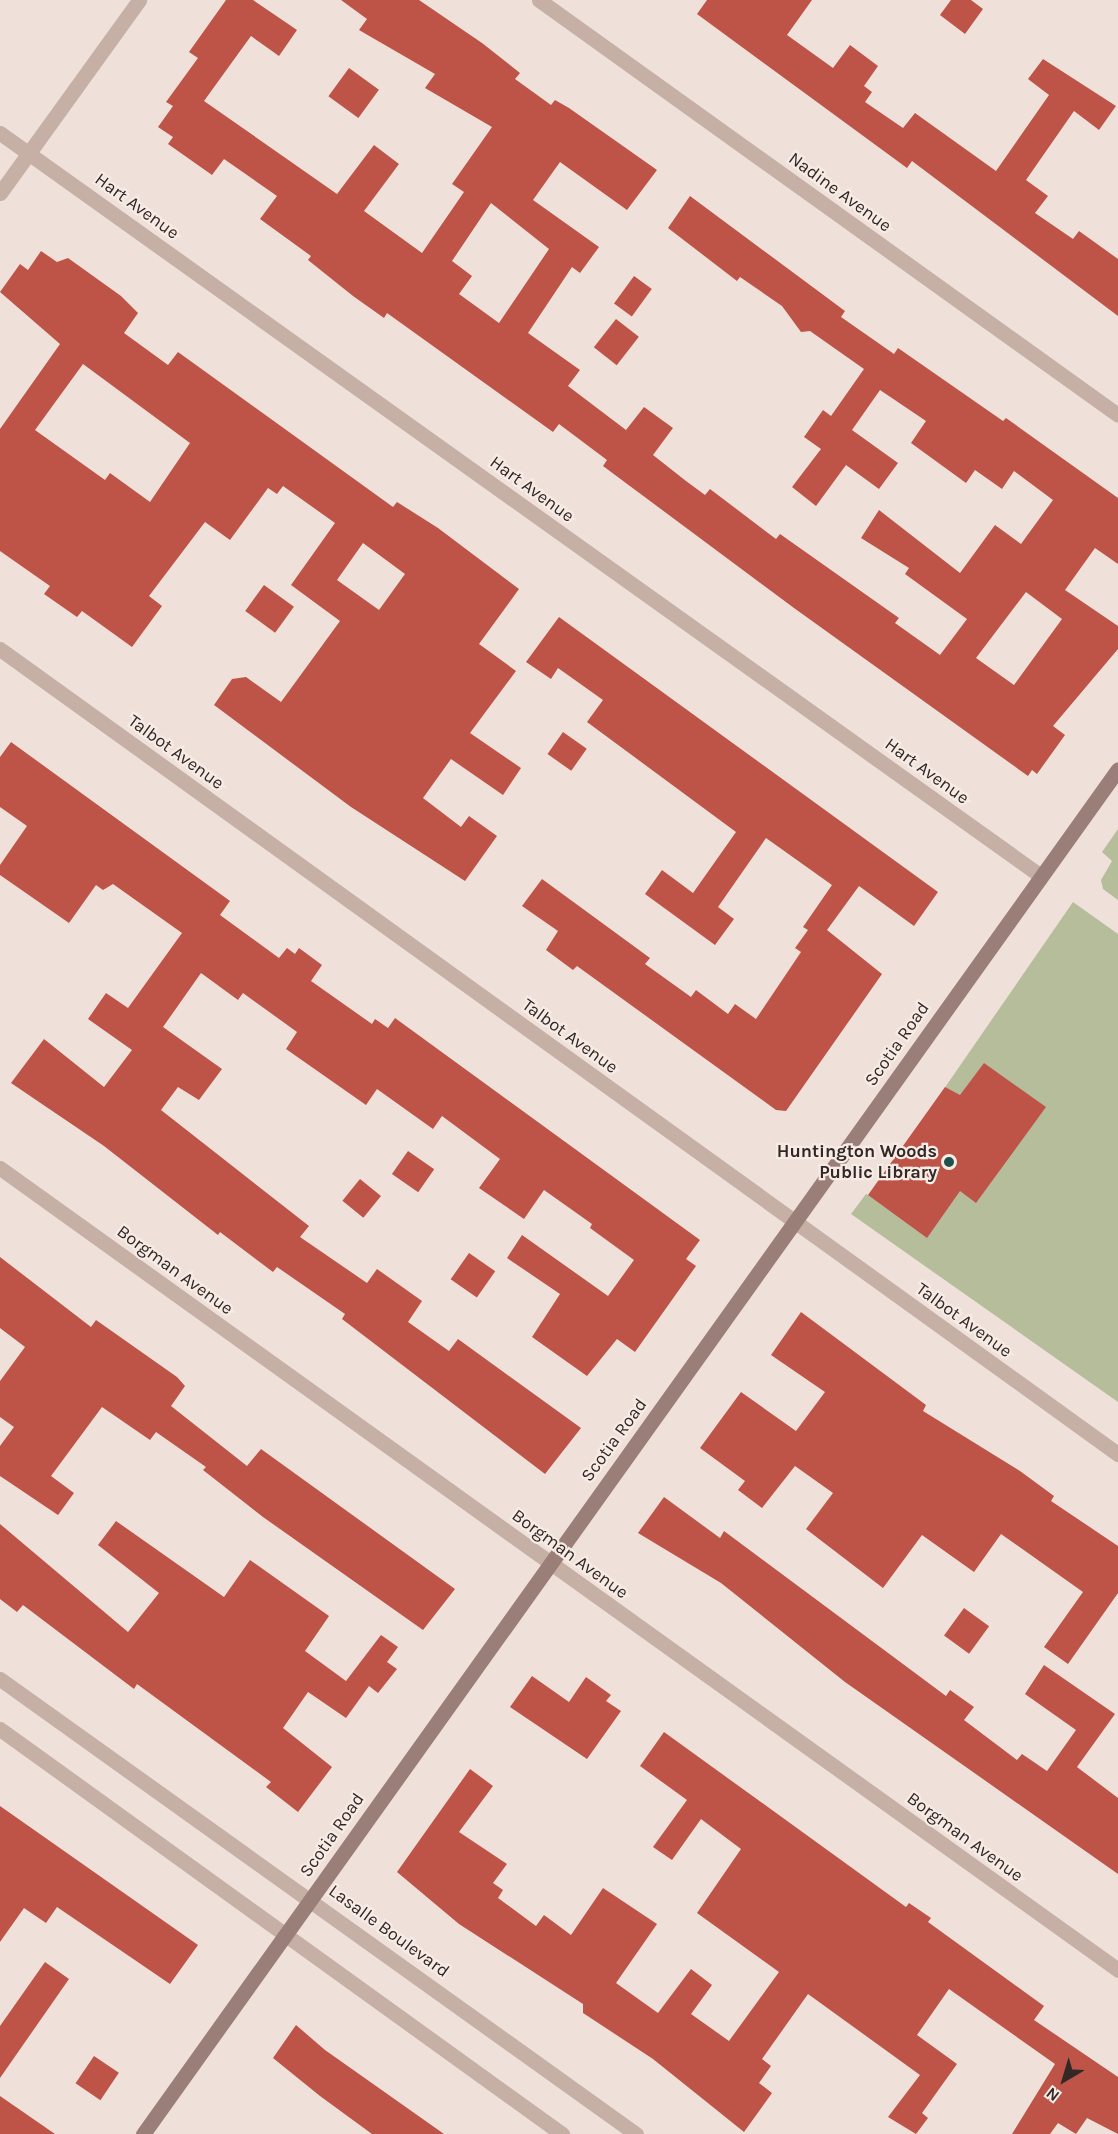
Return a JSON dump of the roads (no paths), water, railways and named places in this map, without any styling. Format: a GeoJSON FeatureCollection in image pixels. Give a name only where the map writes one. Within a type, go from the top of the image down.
{"type":"FeatureCollection","features":[{"type":"Feature","properties":{"kind":"street"},"geometry":{"type":"LineString","coordinates":[[0,193],[139,0]]}},
{"type":"Feature","properties":{"kind":"street","name":"Nadine Avenue"},"geometry":{"type":"LineString","coordinates":[[539,0],[1118,415]]}},
{"type":"Feature","properties":{"kind":"street","name":"Hart Avenue"},"geometry":{"type":"LineString","coordinates":[[0,132],[1041,876]]}},
{"type":"Feature","properties":{"kind":"street","name":"Talbot Avenue"},"geometry":{"type":"LineString","coordinates":[[0,649],[1118,1454]]}},
{"type":"Feature","properties":{"kind":"street","name":"Scotia Road"},"geometry":{"type":"LineString","coordinates":[[143,2134],[1118,769]]}},
{"type":"Feature","properties":{"kind":"street","name":"Borgman Avenue"},"geometry":{"type":"LineString","coordinates":[[0,1168],[1118,1970]]}},
{"type":"Feature","properties":{"kind":"street","name":"Lasalle Boulevard"},"geometry":{"type":"LineString","coordinates":[[0,1679],[311,1899],[636,2134]]}},
{"type":"Feature","properties":{"kind":"street"},"geometry":{"type":"LineString","coordinates":[[0,1729],[562,2134]]}},
{"type":"Feature","properties":{"kind":"place","name":"Huntington Woods Public Library"},"geometry":{"type":"Point","coordinates":[949,1162]}}]}
